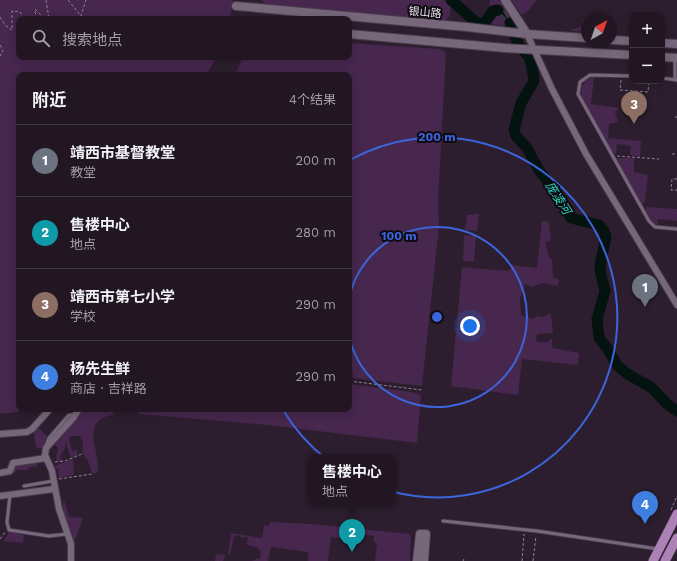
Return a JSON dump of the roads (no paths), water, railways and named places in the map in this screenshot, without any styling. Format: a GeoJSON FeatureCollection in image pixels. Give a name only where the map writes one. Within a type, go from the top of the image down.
{"type":"FeatureCollection","features":[{"type":"Feature","properties":{"kind":"main road"},"geometry":{"type":"LineString","coordinates":[[505,0],[524,34]]}},
{"type":"Feature","properties":{"kind":"main road","name":"银山路"},"geometry":{"type":"LineString","coordinates":[[236,6],[346,16]]}},
{"type":"Feature","properties":{"kind":"main road","name":"银山路"},"geometry":{"type":"LineString","coordinates":[[352,17],[467,27],[524,34],[581,38]]}},
{"type":"Feature","properties":{"kind":"main road"},"geometry":{"type":"LineString","coordinates":[[352,34],[505,48],[629,55]]}},
{"type":"Feature","properties":{"kind":"main road"},"geometry":{"type":"LineString","coordinates":[[617,40],[629,41]]}},
{"type":"Feature","properties":{"kind":"main road"},"geometry":{"type":"LineString","coordinates":[[665,43],[677,44]]}},
{"type":"Feature","properties":{"kind":"main road"},"geometry":{"type":"LineString","coordinates":[[665,57],[676,58]]}},
{"type":"Feature","properties":{"kind":"main road"},"geometry":{"type":"LineString","coordinates":[[653,561],[677,514]]}},
{"type":"Feature","properties":{"kind":"main road"},"geometry":{"type":"LineString","coordinates":[[417,561],[420,534],[426,534],[424,561]]}},
{"type":"Feature","properties":{"kind":"main road"},"geometry":{"type":"LineString","coordinates":[[665,561],[677,538]]}},
{"type":"Feature","properties":{"kind":"street"},"geometry":{"type":"LineString","coordinates":[[524,34],[535,49],[552,90],[586,154],[677,305]]}},
{"type":"Feature","properties":{"kind":"street"},"geometry":{"type":"LineString","coordinates":[[0,434],[30,430],[47,412]]}},
{"type":"Feature","properties":{"kind":"street"},"geometry":{"type":"LineString","coordinates":[[71,561],[71,544],[54,489],[52,471],[46,460],[46,448],[78,412]]}},
{"type":"Feature","properties":{"kind":"street"},"geometry":{"type":"LineString","coordinates":[[0,473],[10,471],[13,463],[46,460]]}},
{"type":"Feature","properties":{"kind":"street"},"geometry":{"type":"LineString","coordinates":[[0,496],[54,489]]}},
{"type":"Feature","properties":{"kind":"lane"},"geometry":{"type":"LineString","coordinates":[[665,78],[676,80],[676,58]]}},
{"type":"Feature","properties":{"kind":"lane"},"geometry":{"type":"LineString","coordinates":[[629,76],[590,75],[580,82],[578,90],[580,97],[652,225],[659,228],[677,229]]}},
{"type":"Feature","properties":{"kind":"lane"},"geometry":{"type":"LineString","coordinates":[[24,486],[53,481]]}},
{"type":"Feature","properties":{"kind":"lane"},"geometry":{"type":"LineString","coordinates":[[10,494],[7,528],[9,530],[30,534],[55,536],[67,534]]}},
{"type":"Feature","properties":{"kind":"lane"},"geometry":{"type":"LineString","coordinates":[[443,521],[524,529],[659,549]]}},
{"type":"Feature","properties":{"kind":"waterway","name":"庞凌河"},"geometry":{"type":"LineString","coordinates":[[451,0],[477,23],[484,24],[493,11],[498,10]]}},
{"type":"Feature","properties":{"kind":"waterway","name":"庞凌河"},"geometry":{"type":"LineString","coordinates":[[510,23],[518,44],[529,57],[534,81],[521,103],[514,130],[516,136],[527,148],[540,172],[553,187],[571,218],[599,225],[604,231],[606,237],[600,270],[605,291],[597,319],[599,338],[617,365],[626,373],[652,388],[667,404],[677,411]]}},
{"type":"Feature","properties":{"kind":"place","name":"靖西市第七小学"},"geometry":{"type":"Point","coordinates":[634,124]}},
{"type":"Feature","properties":{"kind":"place","name":"靖西市基督教堂"},"geometry":{"type":"Point","coordinates":[645,307]}},
{"type":"Feature","properties":{"kind":"place","name":"杨先生鲜"},"geometry":{"type":"Point","coordinates":[645,524]}},
{"type":"Feature","properties":{"kind":"place","name":"售楼中心"},"geometry":{"type":"Point","coordinates":[352,552]}}]}
